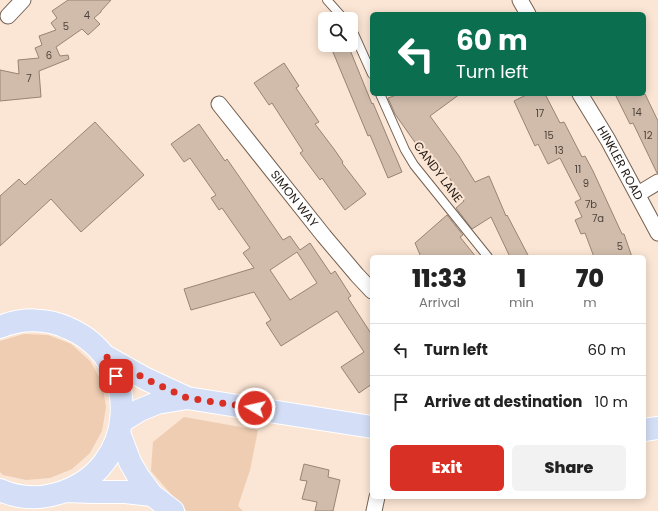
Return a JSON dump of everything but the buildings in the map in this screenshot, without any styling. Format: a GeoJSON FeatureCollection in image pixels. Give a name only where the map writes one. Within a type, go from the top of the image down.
{"type":"FeatureCollection","features":[{"type":"Feature","properties":{"kind":"main road"},"geometry":{"type":"LineString","coordinates":[[0,490],[8,494],[27,497],[47,496],[66,491],[84,481],[99,468],[111,452],[120,427],[122,398],[116,376],[105,356],[92,342],[77,332],[60,324],[43,321],[24,321],[2,325]]}},
{"type":"Feature","properties":{"kind":"main road"},"geometry":{"type":"LineString","coordinates":[[105,356],[146,379],[187,398],[370,427]]}},
{"type":"Feature","properties":{"kind":"main road"},"geometry":{"type":"LineString","coordinates":[[120,427],[140,410],[158,403],[187,398]]}},
{"type":"Feature","properties":{"kind":"main road"},"geometry":{"type":"LineString","coordinates":[[120,427],[130,462],[138,476],[152,495],[173,511]]}},
{"type":"Feature","properties":{"kind":"main road"},"geometry":{"type":"LineString","coordinates":[[646,430],[658,428]]}},
{"type":"Feature","properties":{"kind":"main road"},"geometry":{"type":"LineString","coordinates":[[66,491],[125,492],[152,495]]}},
{"type":"Feature","properties":{"kind":"main road"},"geometry":{"type":"LineString","coordinates":[[0,508],[27,497]]}},
{"type":"Feature","properties":{"kind":"street"},"geometry":{"type":"LineString","coordinates":[[8,16],[23,0]]}},
{"type":"Feature","properties":{"kind":"street"},"geometry":{"type":"LineString","coordinates":[[520,0],[527,12]]}},
{"type":"Feature","properties":{"kind":"street","name":"HINKLER ROAD"},"geometry":{"type":"LineString","coordinates":[[581,96],[608,140],[658,233]]}},
{"type":"Feature","properties":{"kind":"street","name":"SIMON WAY"},"geometry":{"type":"LineString","coordinates":[[218,104],[324,236],[370,289]]}},
{"type":"Feature","properties":{"kind":"street"},"geometry":{"type":"LineString","coordinates":[[638,194],[658,182]]}},
{"type":"Feature","properties":{"kind":"street"},"geometry":{"type":"LineString","coordinates":[[374,511],[377,499]]}},
{"type":"Feature","properties":{"kind":"lane"},"geometry":{"type":"LineString","coordinates":[[327,0],[338,12]]}},
{"type":"Feature","properties":{"kind":"lane"},"geometry":{"type":"LineString","coordinates":[[358,43],[370,70]]}},
{"type":"Feature","properties":{"kind":"lane","name":"CANDY LANE"},"geometry":{"type":"LineString","coordinates":[[381,96],[405,150],[414,165],[486,255]]}},
{"type":"Feature","properties":{"kind":"shaded area"},"geometry":{"type":"Polygon","coordinates":[[[24,334],[48,335],[71,344],[90,361],[102,382],[106,407],[102,431],[90,453],[72,469],[50,478],[26,480],[3,475],[0,472],[0,341],[24,334]]]}},
{"type":"Feature","properties":{"kind":"shaded area"},"geometry":{"type":"Polygon","coordinates":[[[184,417],[258,430],[250,470],[238,506],[243,511],[187,511],[151,471],[153,442],[184,417]]]}},
{"type":"Feature","properties":{"kind":"route"},"geometry":{"type":"LineString","coordinates":[[116,376],[105,356],[146,379],[187,398],[255,408]]}}]}
